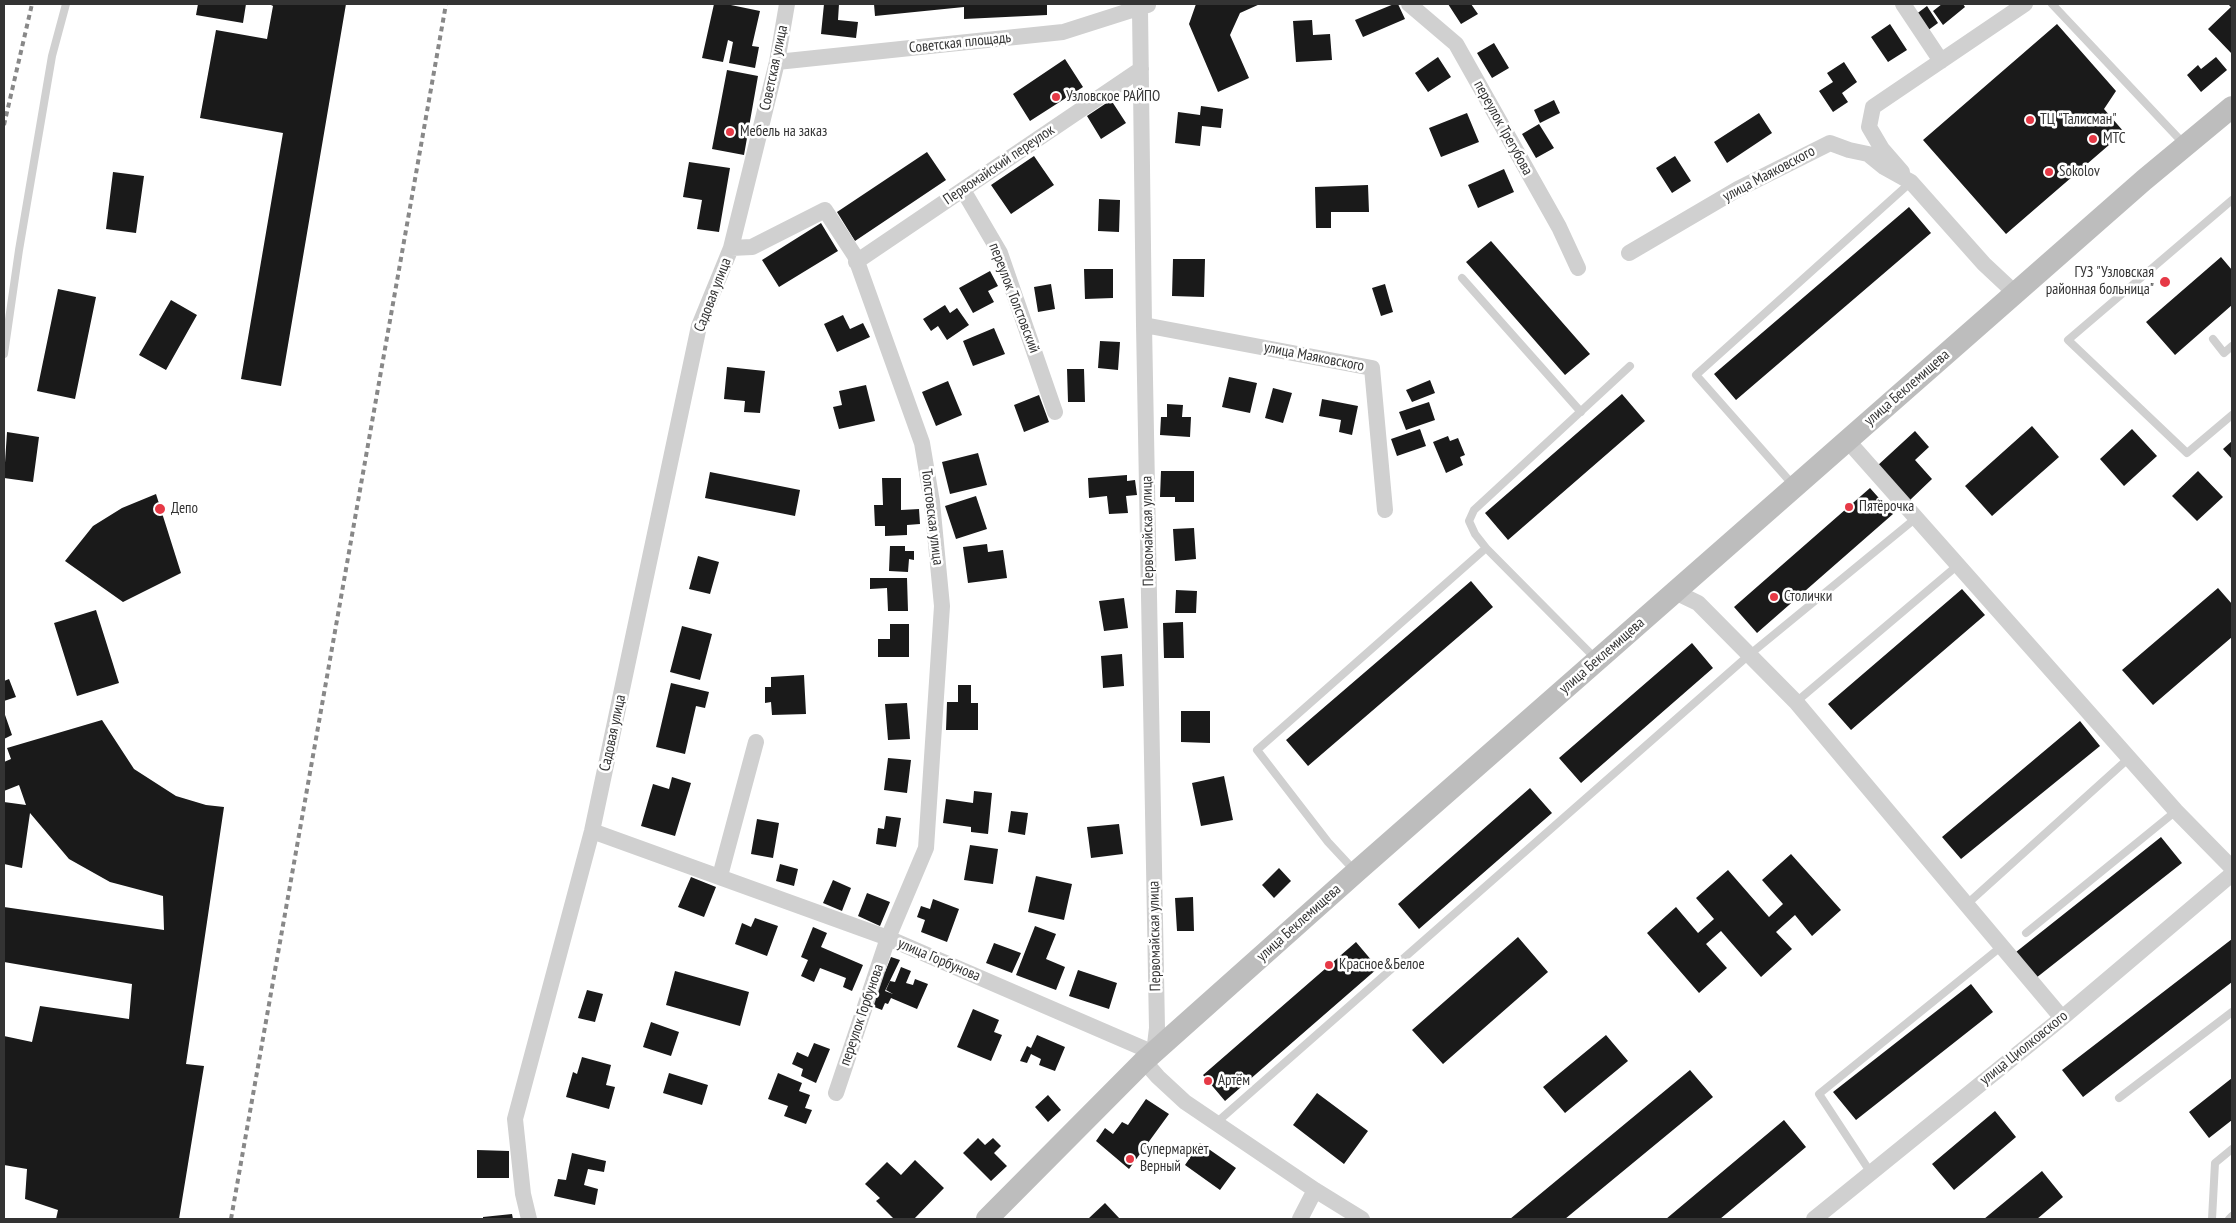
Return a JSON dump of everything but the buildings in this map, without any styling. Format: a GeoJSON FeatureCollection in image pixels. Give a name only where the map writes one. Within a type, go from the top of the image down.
{"type":"FeatureCollection","features":[{"type":"Feature","properties":{"kind":"main road","name":"улица Беклемищева"},"geometry":{"type":"LineString","coordinates":[[987,1219],[1149,1057],[1356,872],[2144,180],[2232,107]]}},
{"type":"Feature","properties":{"kind":"street","name":"Советская улица"},"geometry":{"type":"LineString","coordinates":[[731,248],[777,62],[787,4]]}},
{"type":"Feature","properties":{"kind":"street","name":"переулок Трегубова"},"geometry":{"type":"LineString","coordinates":[[1409,4],[1456,44],[1559,227],[1578,268]]}},
{"type":"Feature","properties":{"kind":"street"},"geometry":{"type":"LineString","coordinates":[[1903,4],[1941,61]]}},
{"type":"Feature","properties":{"kind":"street","name":"улица Маяковского"},"geometry":{"type":"LineString","coordinates":[[2015,293],[1984,264],[1911,182],[1882,149],[1869,127],[1873,107],[2025,4]]}},
{"type":"Feature","properties":{"kind":"street","name":"Советская площадь"},"geometry":{"type":"LineString","coordinates":[[777,62],[1063,32],[1144,5]]}},
{"type":"Feature","properties":{"kind":"street","name":"Первомайская улица"},"geometry":{"type":"LineString","coordinates":[[1144,5],[1141,68],[1144,325],[1157,1028],[1149,1057]]}},
{"type":"Feature","properties":{"kind":"street","name":"Первомайский переулок"},"geometry":{"type":"LineString","coordinates":[[856,262],[1141,68]]}},
{"type":"Feature","properties":{"kind":"street","name":"улица Маяковского"},"geometry":{"type":"LineString","coordinates":[[1628,253],[1738,189],[1830,142],[1849,150],[1868,154],[1884,167],[1911,182]]}},
{"type":"Feature","properties":{"kind":"street","name":"переулок Толстовский"},"geometry":{"type":"LineString","coordinates":[[962,190],[1000,253],[1055,412]]}},
{"type":"Feature","properties":{"kind":"street","name":"Толстовская улица"},"geometry":{"type":"LineString","coordinates":[[731,248],[752,247],[825,210],[856,262],[922,443],[932,502],[942,606],[926,848],[888,938]]}},
{"type":"Feature","properties":{"kind":"street","name":"Садовая улица"},"geometry":{"type":"LineString","coordinates":[[528,1219],[523,1194],[515,1120],[592,830],[699,326],[731,248]]}},
{"type":"Feature","properties":{"kind":"street","name":"улица Маяковского"},"geometry":{"type":"LineString","coordinates":[[1144,325],[1372,368],[1385,510]]}},
{"type":"Feature","properties":{"kind":"street"},"geometry":{"type":"LineString","coordinates":[[1848,440],[2176,811],[2232,868]]}},
{"type":"Feature","properties":{"kind":"street"},"geometry":{"type":"LineString","coordinates":[[1675,592],[1698,603],[1796,702],[2062,1018]]}},
{"type":"Feature","properties":{"kind":"street"},"geometry":{"type":"LineString","coordinates":[[720,876],[756,742]]}},
{"type":"Feature","properties":{"kind":"street","name":"улица Горбунова"},"geometry":{"type":"LineString","coordinates":[[592,830],[888,938],[1149,1057]]}},
{"type":"Feature","properties":{"kind":"street","name":"улица Циолковского"},"geometry":{"type":"LineString","coordinates":[[1814,1219],[2062,1018],[2232,874]]}},
{"type":"Feature","properties":{"kind":"street","name":"переулок Горбунова"},"geometry":{"type":"LineString","coordinates":[[836,1093],[888,938]]}},
{"type":"Feature","properties":{"kind":"street"},"geometry":{"type":"LineString","coordinates":[[1149,1057],[1158,1078],[1186,1102],[1315,1190],[1362,1219]]}},
{"type":"Feature","properties":{"kind":"street"},"geometry":{"type":"LineString","coordinates":[[1300,1219],[1315,1190]]}},
{"type":"Feature","properties":{"kind":"lane"},"geometry":{"type":"LineString","coordinates":[[4,354],[19,250],[52,56],[66,4]]}},
{"type":"Feature","properties":{"kind":"lane"},"geometry":{"type":"LineString","coordinates":[[2052,4],[2186,146]]}},
{"type":"Feature","properties":{"kind":"lane"},"geometry":{"type":"LineString","coordinates":[[1795,487],[1696,375],[1911,182]]}},
{"type":"Feature","properties":{"kind":"lane"},"geometry":{"type":"LineString","coordinates":[[2232,200],[2068,340],[2187,453],[2232,415]]}},
{"type":"Feature","properties":{"kind":"lane"},"geometry":{"type":"LineString","coordinates":[[1462,278],[1581,412]]}},
{"type":"Feature","properties":{"kind":"lane"},"geometry":{"type":"LineString","coordinates":[[2213,339],[2224,353],[2232,346]]}},
{"type":"Feature","properties":{"kind":"lane"},"geometry":{"type":"LineString","coordinates":[[1597,661],[1486,548],[1475,534],[1469,521],[1474,510],[1630,366]]}},
{"type":"Feature","properties":{"kind":"lane"},"geometry":{"type":"LineString","coordinates":[[1216,1123],[1749,655],[1917,517]]}},
{"type":"Feature","properties":{"kind":"lane"},"geometry":{"type":"LineString","coordinates":[[1356,872],[1328,842],[1257,750],[1486,548]]}},
{"type":"Feature","properties":{"kind":"lane"},"geometry":{"type":"LineString","coordinates":[[1796,702],[1958,565]]}},
{"type":"Feature","properties":{"kind":"lane"},"geometry":{"type":"LineString","coordinates":[[1967,904],[2130,757]]}},
{"type":"Feature","properties":{"kind":"lane"},"geometry":{"type":"LineString","coordinates":[[2026,933],[2176,811]]}},
{"type":"Feature","properties":{"kind":"lane"},"geometry":{"type":"LineString","coordinates":[[1872,1173],[1819,1094],[2002,946]]}},
{"type":"Feature","properties":{"kind":"lane"},"geometry":{"type":"LineString","coordinates":[[2119,1098],[2232,1012]]}},
{"type":"Feature","properties":{"kind":"lane"},"geometry":{"type":"LineString","coordinates":[[2212,1219],[2215,1163],[2232,1149]]}},
{"type":"Feature","properties":{"kind":"lane"},"geometry":{"type":"LineString","coordinates":[[2229,1219],[2232,1216]]}},
{"type":"Feature","properties":{"kind":"railway"},"geometry":{"type":"LineString","coordinates":[[4,125],[32,4]]}},
{"type":"Feature","properties":{"kind":"railway"},"geometry":{"type":"LineString","coordinates":[[231,1219],[446,4]]}},
{"type":"Feature","properties":{"kind":"place","name":"Узловское РАЙПО"},"geometry":{"type":"Point","coordinates":[1056,97]}},
{"type":"Feature","properties":{"kind":"place","name":"ТЦ \"Талисман\""},"geometry":{"type":"Point","coordinates":[2030,120]}},
{"type":"Feature","properties":{"kind":"place","name":"Мебель на заказ"},"geometry":{"type":"Point","coordinates":[730,132]}},
{"type":"Feature","properties":{"kind":"place","name":"МТС"},"geometry":{"type":"Point","coordinates":[2093,139]}},
{"type":"Feature","properties":{"kind":"place","name":"Sokolov"},"geometry":{"type":"Point","coordinates":[2049,172]}},
{"type":"Feature","properties":{"kind":"place","name":"ГУЗ \"Узловская районная больница\""},"geometry":{"type":"Point","coordinates":[2165,282]}},
{"type":"Feature","properties":{"kind":"place","name":"Пятёрочка"},"geometry":{"type":"Point","coordinates":[1849,507]}},
{"type":"Feature","properties":{"kind":"place","name":"Депо"},"geometry":{"type":"Point","coordinates":[160,509]}},
{"type":"Feature","properties":{"kind":"place","name":"Столички"},"geometry":{"type":"Point","coordinates":[1774,597]}},
{"type":"Feature","properties":{"kind":"place","name":"Красное&Белое"},"geometry":{"type":"Point","coordinates":[1329,965]}},
{"type":"Feature","properties":{"kind":"place","name":"Артём"},"geometry":{"type":"Point","coordinates":[1208,1081]}},
{"type":"Feature","properties":{"kind":"place","name":"Супермаркет Верный"},"geometry":{"type":"Point","coordinates":[1130,1159]}}]}
